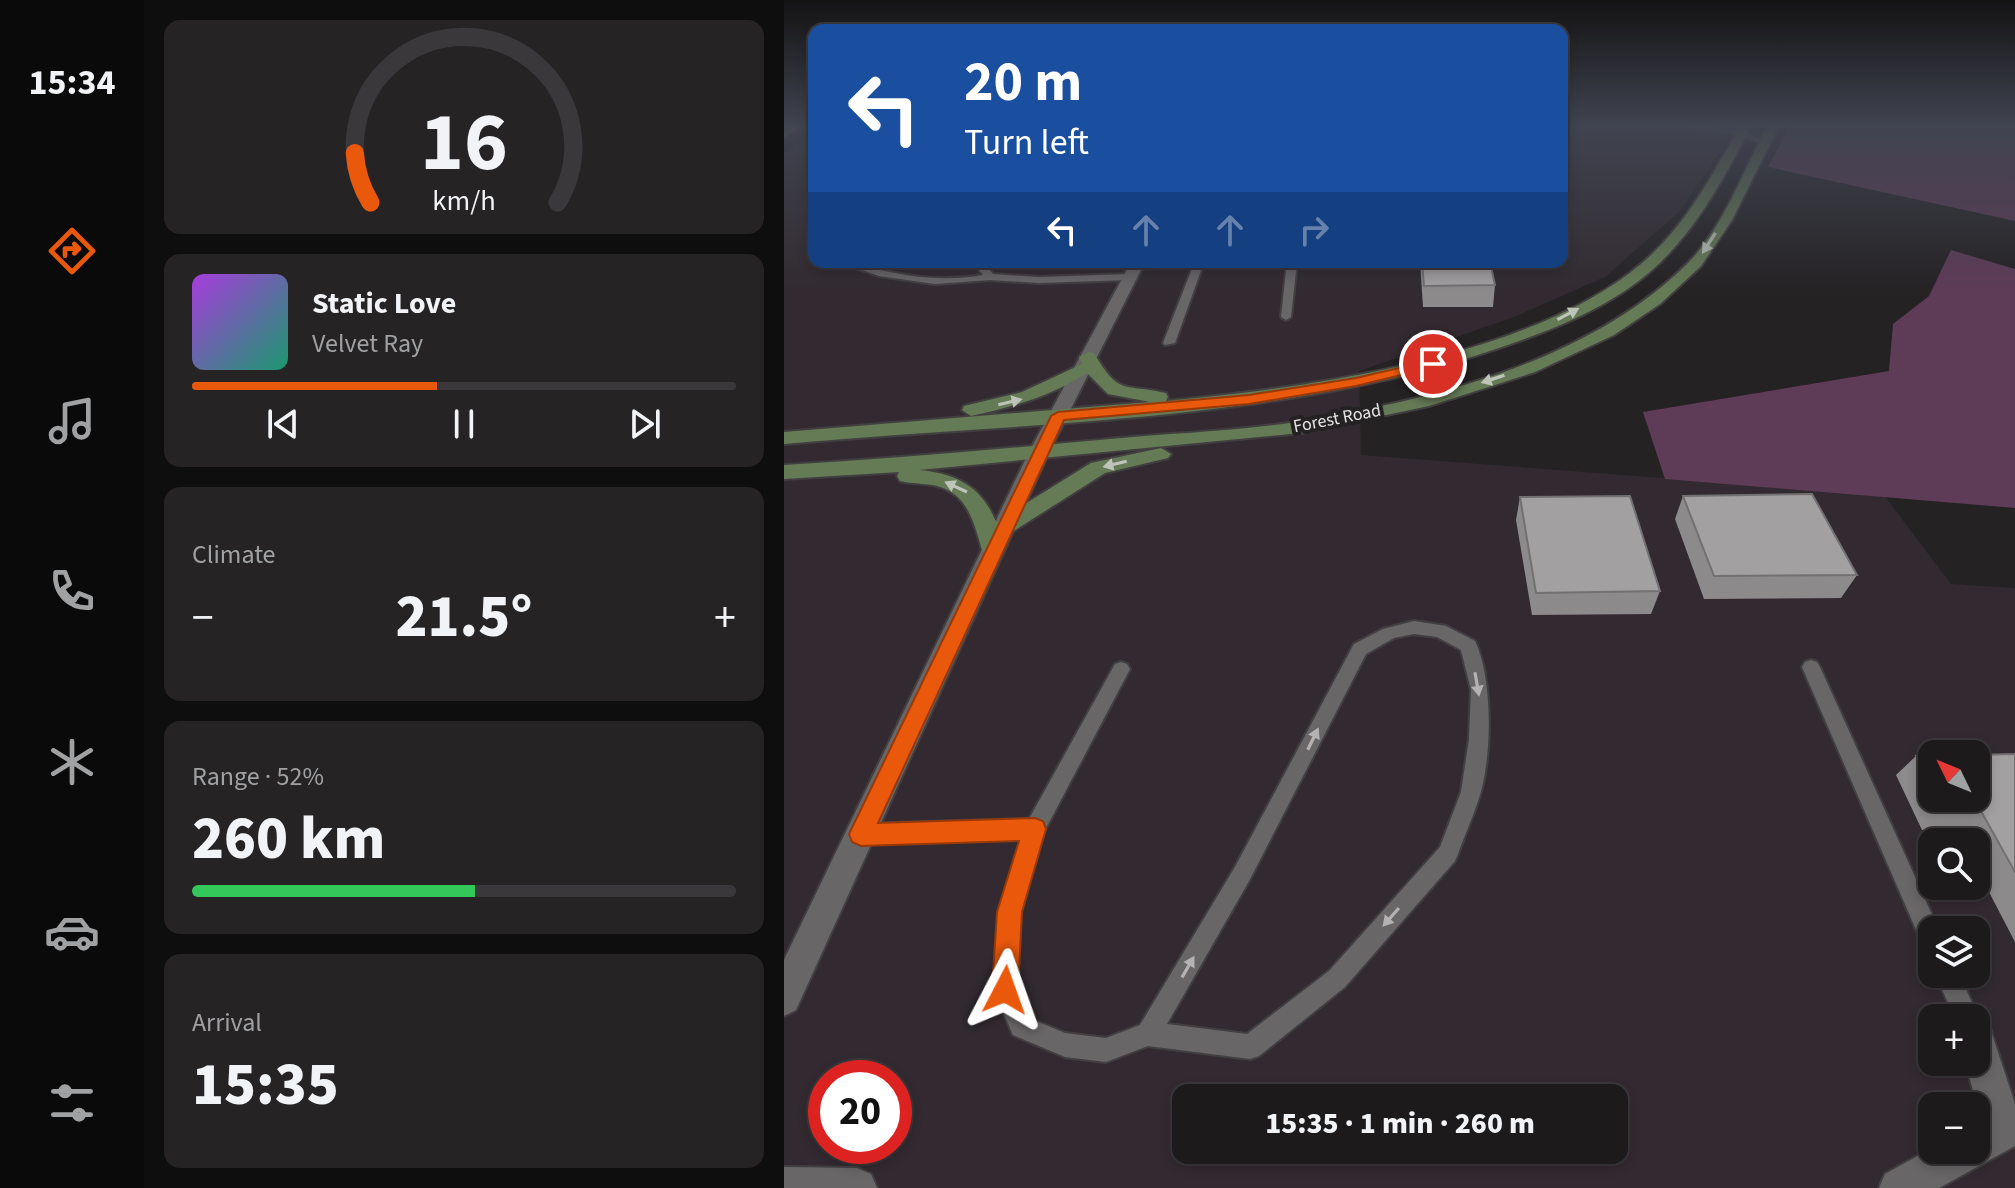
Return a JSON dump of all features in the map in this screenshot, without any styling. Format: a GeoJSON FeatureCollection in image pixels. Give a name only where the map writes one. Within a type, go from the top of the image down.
{"type":"FeatureCollection","features":[{"type":"Feature","properties":{"kind":"street","name":"Forest Road"},"geometry":{"type":"LineString","coordinates":[[784,438],[1278,395],[1356,382],[1459,357],[1554,322],[1625,284],[1674,241],[1703,203],[1715,181]]}},
{"type":"Feature","properties":{"kind":"street","name":"Forest Road"},"geometry":{"type":"LineString","coordinates":[[788,472],[1301,427],[1422,402],[1529,368],[1608,331],[1654,301],[1696,263],[1725,220],[1744,181]]}},
{"type":"Feature","properties":{"kind":"street"},"geometry":{"type":"LineString","coordinates":[[784,998],[1039,452],[1134,268]]}},
{"type":"Feature","properties":{"kind":"street"},"geometry":{"type":"LineString","coordinates":[[1085,363],[1100,383],[1143,397],[1278,395]]}},
{"type":"Feature","properties":{"kind":"street"},"geometry":{"type":"LineString","coordinates":[[823,434],[1018,401],[1055,387],[1085,363]]}},
{"type":"Feature","properties":{"kind":"street"},"geometry":{"type":"LineString","coordinates":[[1058,416],[1080,431],[1161,440]]}},
{"type":"Feature","properties":{"kind":"street"},"geometry":{"type":"LineString","coordinates":[[970,423],[1017,432],[1039,452]]}},
{"type":"Feature","properties":{"kind":"street"},"geometry":{"type":"LineString","coordinates":[[999,539],[1098,468],[1301,427]]}},
{"type":"Feature","properties":{"kind":"street"},"geometry":{"type":"LineString","coordinates":[[788,472],[935,477],[970,493],[999,539]]}},
{"type":"Feature","properties":{"kind":"street"},"geometry":{"type":"LineString","coordinates":[[1987,1076],[2004,1131],[1990,1138]]}},
{"type":"Feature","properties":{"kind":"street"},"geometry":{"type":"LineString","coordinates":[[1899,1188],[1943,1164]]}},
{"type":"Feature","properties":{"kind":"street"},"geometry":{"type":"LineString","coordinates":[[784,1187],[857,1188]]}},
{"type":"Feature","properties":{"kind":"lane"},"geometry":{"type":"LineString","coordinates":[[864,268],[888,275],[960,284],[990,277],[1039,280],[1134,268]]}},
{"type":"Feature","properties":{"kind":"lane"},"geometry":{"type":"LineString","coordinates":[[983,268],[990,277]]}},
{"type":"Feature","properties":{"kind":"lane"},"geometry":{"type":"LineString","coordinates":[[1169,343],[1199,268]]}},
{"type":"Feature","properties":{"kind":"lane"},"geometry":{"type":"LineString","coordinates":[[1286,317],[1291,268]]}},
{"type":"Feature","properties":{"kind":"lane"},"geometry":{"type":"LineString","coordinates":[[1121,669],[1035,829],[1010,912],[1005,990],[1021,1027],[1065,1045],[1106,1050],[1148,1034],[1250,1047],[1337,979],[1448,854],[1471,792],[1480,690],[1469,646],[1449,633],[1421,625],[1385,633],[1360,649],[1242,874],[1148,1034]]}},
{"type":"Feature","properties":{"kind":"lane"},"geometry":{"type":"LineString","coordinates":[[1811,667],[1921,916]]}},
{"type":"Feature","properties":{"kind":"lane"},"geometry":{"type":"LineString","coordinates":[[861,834],[1035,829]]}},
{"type":"Feature","properties":{"kind":"shaded area"},"geometry":{"type":"Polygon","coordinates":[[[784,181],[808,181],[808,268],[1568,268],[1568,181],[1700,181],[1680,211],[1605,277],[1514,317],[1359,371],[1361,455],[1884,495],[1951,584],[2015,588],[2015,1188],[784,1188],[784,181]]]}},
{"type":"Feature","properties":{"kind":"shaded area"},"geometry":{"type":"Polygon","coordinates":[[[1834,181],[2015,181],[2015,221],[1834,181]]]}},
{"type":"Feature","properties":{"kind":"shaded area"},"geometry":{"type":"Polygon","coordinates":[[[1951,250],[2015,269],[2015,508],[1665,479],[1643,412],[1889,371],[1893,324],[1929,296],[1951,250]]]}},
{"type":"Feature","properties":{"kind":"building"},"geometry":{"type":"Polygon","coordinates":[[[1422,268],[1491,268],[1495,285],[1424,286],[1422,268]]]}},
{"type":"Feature","properties":{"kind":"building"},"geometry":{"type":"Polygon","coordinates":[[[1812,494],[1857,575],[1714,576],[1683,496],[1812,494]]]}},
{"type":"Feature","properties":{"kind":"building"},"geometry":{"type":"Polygon","coordinates":[[[1630,496],[1660,591],[1536,593],[1520,497],[1630,496]]]}},
{"type":"Feature","properties":{"kind":"building"},"geometry":{"type":"Polygon","coordinates":[[[2015,754],[2015,872],[1982,812],[1990,812],[1990,755],[2015,754]]]}},
{"type":"Feature","properties":{"kind":"route"},"geometry":{"type":"LineString","coordinates":[[1005,990],[1010,912],[1035,829],[861,834],[1058,416],[1249,399],[1356,382],[1433,364]]}}]}
